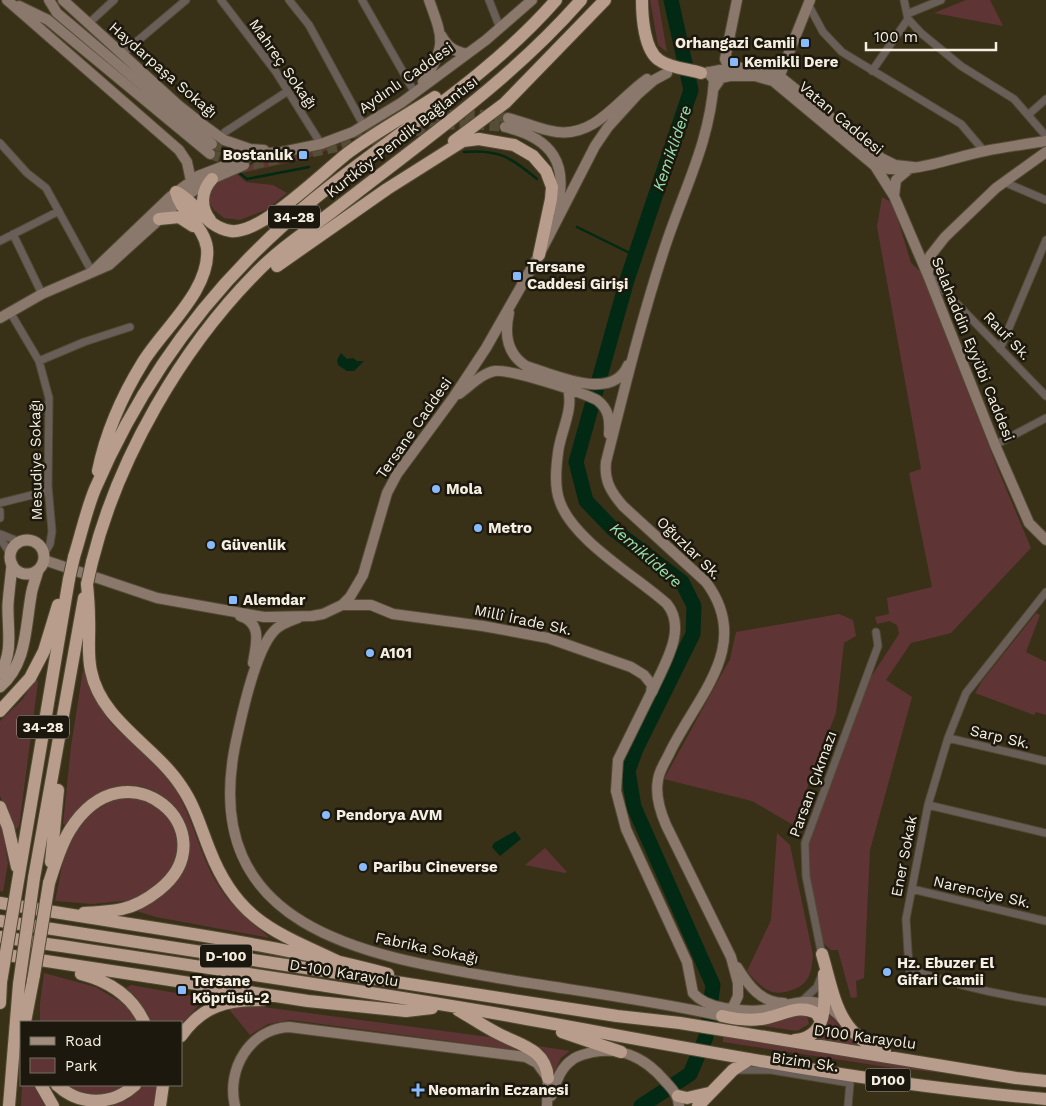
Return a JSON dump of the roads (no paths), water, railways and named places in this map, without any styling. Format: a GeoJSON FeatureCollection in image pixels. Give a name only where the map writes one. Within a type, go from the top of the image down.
{"type":"FeatureCollection","features":[{"type":"Feature","properties":{"kind":"highway","name":"Kurtköy-Pendik Bağlantısı"},"geometry":{"type":"LineString","coordinates":[[19,875],[68,579],[95,490],[116,444],[149,385],[174,345],[218,290],[256,250],[314,199],[501,55],[556,0]]}},
{"type":"Feature","properties":{"kind":"highway","name":"Kurtköy-Pendik Bağlantısı"},"geometry":{"type":"LineString","coordinates":[[10,1106],[18,984],[34,878],[66,703],[78,622],[101,526],[120,476],[139,436],[203,336],[257,272],[480,97],[533,50],[581,0]]}},
{"type":"Feature","properties":{"kind":"highway"},"geometry":{"type":"LineString","coordinates":[[232,302],[279,264],[505,103],[605,0]]}},
{"type":"Feature","properties":{"kind":"highway"},"geometry":{"type":"LineString","coordinates":[[642,0],[650,49],[659,60],[666,68],[704,73]]}},
{"type":"Feature","properties":{"kind":"highway"},"geometry":{"type":"LineString","coordinates":[[180,197],[202,216],[216,225],[232,231],[255,225],[298,195],[349,152],[501,55]]}},
{"type":"Feature","properties":{"kind":"highway"},"geometry":{"type":"LineString","coordinates":[[387,188],[463,141],[479,139],[514,145],[541,164],[550,179],[550,205],[539,255]]}},
{"type":"Feature","properties":{"kind":"highway"},"geometry":{"type":"LineString","coordinates":[[212,179],[206,188],[203,204],[208,216],[216,225]]}},
{"type":"Feature","properties":{"kind":"highway"},"geometry":{"type":"LineString","coordinates":[[95,490],[102,451],[119,404],[144,360],[204,277],[207,252],[202,234],[180,197]]}},
{"type":"Feature","properties":{"kind":"highway"},"geometry":{"type":"LineString","coordinates":[[159,219],[179,217],[202,234]]}},
{"type":"Feature","properties":{"kind":"highway"},"geometry":{"type":"LineString","coordinates":[[0,711],[30,678],[44,651],[54,613],[68,579]]}},
{"type":"Feature","properties":{"kind":"highway"},"geometry":{"type":"LineString","coordinates":[[87,584],[89,619],[87,649],[91,673],[99,693],[126,728],[170,769],[182,787],[195,810],[211,853],[227,887],[259,922],[277,933],[338,961]]}},
{"type":"Feature","properties":{"kind":"highway"},"geometry":{"type":"LineString","coordinates":[[28,1021],[28,1006],[49,883],[66,703]]}},
{"type":"Feature","properties":{"kind":"highway"},"geometry":{"type":"LineString","coordinates":[[49,883],[70,829],[87,810],[105,798],[127,792],[146,794],[165,805],[175,817],[182,835],[183,853],[178,868],[168,884],[151,896],[123,909],[67,915]]}},
{"type":"Feature","properties":{"kind":"highway"},"geometry":{"type":"LineString","coordinates":[[0,807],[8,827],[19,875]]}},
{"type":"Feature","properties":{"kind":"highway","name":"34-28"},"geometry":{"type":"LineString","coordinates":[[0,1003],[1,984],[19,875]]}},
{"type":"Feature","properties":{"kind":"highway"},"geometry":{"type":"LineString","coordinates":[[0,903],[260,944],[338,961],[452,991]]}},
{"type":"Feature","properties":{"kind":"highway","name":"D-100 Karayolu"},"geometry":{"type":"LineString","coordinates":[[0,921],[617,1016],[680,1023]]}},
{"type":"Feature","properties":{"kind":"highway","name":"D-100 Karayolu"},"geometry":{"type":"LineString","coordinates":[[0,937],[450,1006],[683,1047]]}},
{"type":"Feature","properties":{"kind":"highway"},"geometry":{"type":"LineString","coordinates":[[0,954],[308,1001],[406,1010],[450,1006],[500,1035],[535,1052],[545,1064],[548,1078]]}},
{"type":"Feature","properties":{"kind":"highway"},"geometry":{"type":"LineString","coordinates":[[750,1035],[802,1040],[813,1036],[821,1021],[823,1004],[822,954]]}},
{"type":"Feature","properties":{"kind":"highway"},"geometry":{"type":"LineString","coordinates":[[822,954],[842,1019],[868,1044],[911,1060]]}},
{"type":"Feature","properties":{"kind":"highway"},"geometry":{"type":"LineString","coordinates":[[53,962],[98,978],[116,989],[132,1003],[143,1021]]}},
{"type":"Feature","properties":{"kind":"highway"},"geometry":{"type":"LineString","coordinates":[[182,1035],[199,1015],[219,1004],[252,1000],[308,1001]]}},
{"type":"Feature","properties":{"kind":"highway"},"geometry":{"type":"LineString","coordinates":[[726,1012],[753,1020],[804,1009],[818,1014],[821,1021]]}},
{"type":"Feature","properties":{"kind":"highway"},"geometry":{"type":"LineString","coordinates":[[524,1019],[621,1052]]}},
{"type":"Feature","properties":{"kind":"highway","name":"D100 Karayolu"},"geometry":{"type":"LineString","coordinates":[[680,1023],[735,1034],[911,1060],[1016,1078],[1046,1080]]}},
{"type":"Feature","properties":{"kind":"highway"},"geometry":{"type":"LineString","coordinates":[[10,1106],[20,1045]]}},
{"type":"Feature","properties":{"kind":"highway","name":"D100"},"geometry":{"type":"LineString","coordinates":[[683,1047],[873,1078],[1046,1099]]}},
{"type":"Feature","properties":{"kind":"highway"},"geometry":{"type":"LineString","coordinates":[[698,1106],[733,1070],[750,1059]]}},
{"type":"Feature","properties":{"kind":"highway"},"geometry":{"type":"LineString","coordinates":[[42,1086],[53,1106]]}},
{"type":"Feature","properties":{"kind":"highway"},"geometry":{"type":"LineString","coordinates":[[58,1086],[80,1101],[98,1102],[111,1100],[122,1095],[134,1086]]}},
{"type":"Feature","properties":{"kind":"highway"},"geometry":{"type":"LineString","coordinates":[[160,1106],[163,1086]]}},
{"type":"Feature","properties":{"kind":"highway"},"geometry":{"type":"LineString","coordinates":[[679,1101],[712,1092]]}},
{"type":"Feature","properties":{"kind":"main road"},"geometry":{"type":"LineString","coordinates":[[0,673],[4,668],[4,607],[14,547],[20,542],[33,542],[42,549],[42,561],[31,595],[21,659],[9,679],[0,687]]}},
{"type":"Feature","properties":{"kind":"main road"},"geometry":{"type":"LineString","coordinates":[[11,559],[23,574],[34,573],[42,561]]}},
{"type":"Feature","properties":{"kind":"street"},"geometry":{"type":"LineString","coordinates":[[7,0],[48,20],[211,149],[57,13],[48,0]]}},
{"type":"Feature","properties":{"kind":"street"},"geometry":{"type":"LineString","coordinates":[[7,0],[179,150],[187,162],[196,183]]}},
{"type":"Feature","properties":{"kind":"street","name":"Haydarpaşa Sokağı"},"geometry":{"type":"LineString","coordinates":[[63,0],[178,106],[224,140],[250,148],[282,152]]}},
{"type":"Feature","properties":{"kind":"street"},"geometry":{"type":"LineString","coordinates":[[88,24],[114,0]]}},
{"type":"Feature","properties":{"kind":"street"},"geometry":{"type":"LineString","coordinates":[[122,54],[186,0]]}},
{"type":"Feature","properties":{"kind":"street","name":"Mahreç Sokağı"},"geometry":{"type":"LineString","coordinates":[[221,0],[288,91],[321,144]]}},
{"type":"Feature","properties":{"kind":"street"},"geometry":{"type":"LineString","coordinates":[[289,0],[309,25],[364,126]]}},
{"type":"Feature","properties":{"kind":"street"},"geometry":{"type":"LineString","coordinates":[[362,0],[415,93],[435,62],[441,34]]}},
{"type":"Feature","properties":{"kind":"street"},"geometry":{"type":"LineString","coordinates":[[429,0],[441,34],[448,46],[455,51],[467,54]]}},
{"type":"Feature","properties":{"kind":"street"},"geometry":{"type":"LineString","coordinates":[[489,0],[500,28]]}},
{"type":"Feature","properties":{"kind":"street","name":"Aydınlı Caddesi"},"geometry":{"type":"LineString","coordinates":[[196,183],[212,179],[239,166],[282,152],[321,144],[364,126],[415,93],[467,54],[532,0]]}},
{"type":"Feature","properties":{"kind":"street"},"geometry":{"type":"LineString","coordinates":[[738,0],[726,63],[732,73],[739,75]]}},
{"type":"Feature","properties":{"kind":"street"},"geometry":{"type":"LineString","coordinates":[[904,0],[908,17],[921,33],[961,66],[1014,99],[1029,114],[1046,136]]}},
{"type":"Feature","properties":{"kind":"street"},"geometry":{"type":"LineString","coordinates":[[872,71],[908,17],[936,1]]}},
{"type":"Feature","properties":{"kind":"street"},"geometry":{"type":"LineString","coordinates":[[778,79],[809,2]]}},
{"type":"Feature","properties":{"kind":"street"},"geometry":{"type":"LineString","coordinates":[[809,2],[823,32],[842,52],[961,124],[984,151]]}},
{"type":"Feature","properties":{"kind":"street"},"geometry":{"type":"LineString","coordinates":[[704,73],[726,63],[767,69],[881,158],[895,165],[913,167]]}},
{"type":"Feature","properties":{"kind":"street"},"geometry":{"type":"LineString","coordinates":[[548,238],[562,187],[557,160],[542,142],[507,122],[546,130],[576,132],[597,122],[646,79],[666,68]]}},
{"type":"Feature","properties":{"kind":"street","name":"Tersane Caddesi"},"geometry":{"type":"LineString","coordinates":[[342,605],[353,592],[363,575],[387,493],[396,474],[453,398],[486,348],[539,255],[601,137],[638,94],[666,68]]}},
{"type":"Feature","properties":{"kind":"street"},"geometry":{"type":"LineString","coordinates":[[704,73],[714,78],[714,88]]}},
{"type":"Feature","properties":{"kind":"street","name":"Vatan Caddesi"},"geometry":{"type":"LineString","coordinates":[[714,88],[721,78],[739,75],[778,79],[875,166],[892,170],[1046,140]]}},
{"type":"Feature","properties":{"kind":"street","name":"Oğuzlar Sk."},"geometry":{"type":"LineString","coordinates":[[714,88],[707,131],[665,247],[644,318],[606,462],[606,480],[618,499],[701,576],[713,592],[722,613],[725,629],[722,658],[673,746],[659,775],[657,786],[660,809],[666,824],[731,957],[739,992],[736,1004],[726,1012]]}},
{"type":"Feature","properties":{"kind":"street"},"geometry":{"type":"LineString","coordinates":[[224,132],[288,91]]}},
{"type":"Feature","properties":{"kind":"street"},"geometry":{"type":"LineString","coordinates":[[1029,114],[1046,99]]}},
{"type":"Feature","properties":{"kind":"street"},"geometry":{"type":"LineString","coordinates":[[0,143],[27,173],[46,188],[92,272]]}},
{"type":"Feature","properties":{"kind":"street"},"geometry":{"type":"LineString","coordinates":[[1018,145],[1028,146],[1033,152],[1033,158],[1025,168]]}},
{"type":"Feature","properties":{"kind":"street","name":"Aydınlı Caddesi"},"geometry":{"type":"LineString","coordinates":[[92,272],[210,170],[255,154],[282,152]]}},
{"type":"Feature","properties":{"kind":"street"},"geometry":{"type":"LineString","coordinates":[[912,238],[925,248],[934,246],[988,195],[1046,152]]}},
{"type":"Feature","properties":{"kind":"street","name":"Selahaddin Eyyübi Caddesi"},"geometry":{"type":"LineString","coordinates":[[875,166],[894,196],[928,273],[995,445],[1029,523],[1046,540]]}},
{"type":"Feature","properties":{"kind":"street"},"geometry":{"type":"LineString","coordinates":[[894,196],[896,180],[904,171],[913,167]]}},
{"type":"Feature","properties":{"kind":"street"},"geometry":{"type":"LineString","coordinates":[[1004,182],[1046,200]]}},
{"type":"Feature","properties":{"kind":"street","name":"Aydınlı Caddesi"},"geometry":{"type":"LineString","coordinates":[[0,318],[42,294],[109,265],[180,197]]}},
{"type":"Feature","properties":{"kind":"street"},"geometry":{"type":"LineString","coordinates":[[0,240],[59,211]]}},
{"type":"Feature","properties":{"kind":"street"},"geometry":{"type":"LineString","coordinates":[[13,234],[42,294]]}},
{"type":"Feature","properties":{"kind":"street"},"geometry":{"type":"LineString","coordinates":[[928,273],[930,256],[945,237]]}},
{"type":"Feature","properties":{"kind":"street"},"geometry":{"type":"LineString","coordinates":[[1000,349],[1046,240]]}},
{"type":"Feature","properties":{"kind":"street","name":"Rauf Sk."},"geometry":{"type":"LineString","coordinates":[[928,273],[1046,396]]}},
{"type":"Feature","properties":{"kind":"street"},"geometry":{"type":"LineString","coordinates":[[513,300],[507,333],[512,354],[526,366],[604,405],[610,418],[606,462]]}},
{"type":"Feature","properties":{"kind":"street","name":"Mesudiye Sokağı"},"geometry":{"type":"LineString","coordinates":[[10,312],[39,361],[49,398],[48,491],[52,531],[50,544],[42,561]]}},
{"type":"Feature","properties":{"kind":"street"},"geometry":{"type":"LineString","coordinates":[[453,398],[484,375],[494,371],[503,371],[573,388],[604,384],[619,376],[627,368],[644,318]]}},
{"type":"Feature","properties":{"kind":"street"},"geometry":{"type":"LineString","coordinates":[[39,361],[84,342],[130,327]]}},
{"type":"Feature","properties":{"kind":"street"},"geometry":{"type":"LineString","coordinates":[[573,388],[561,434],[557,463],[557,489],[561,506],[593,544],[667,604],[675,617],[675,635],[651,693],[618,760],[615,778],[616,796],[626,828],[687,962],[695,996],[687,1008]]}},
{"type":"Feature","properties":{"kind":"street"},"geometry":{"type":"LineString","coordinates":[[995,445],[1046,418]]}},
{"type":"Feature","properties":{"kind":"street"},"geometry":{"type":"LineString","coordinates":[[0,503],[48,491]]}},
{"type":"Feature","properties":{"kind":"street"},"geometry":{"type":"LineString","coordinates":[[0,510],[0,518]]}},
{"type":"Feature","properties":{"kind":"street"},"geometry":{"type":"LineString","coordinates":[[0,534],[20,542]]}},
{"type":"Feature","properties":{"kind":"street"},"geometry":{"type":"LineString","coordinates":[[0,538],[11,559]]}},
{"type":"Feature","properties":{"kind":"street"},"geometry":{"type":"LineString","coordinates":[[42,561],[157,598],[264,617],[298,618],[323,614],[342,605]]}},
{"type":"Feature","properties":{"kind":"street","name":"Ener Sokak"},"geometry":{"type":"LineString","coordinates":[[1045,596],[966,693],[948,738],[928,805],[906,919],[910,968],[941,980],[992,993],[1046,1002]]}},
{"type":"Feature","properties":{"kind":"street","name":"Millî İrade Sk."},"geometry":{"type":"LineString","coordinates":[[342,605],[371,605],[393,614],[483,626],[557,640],[637,670],[650,682],[651,693]]}},
{"type":"Feature","properties":{"kind":"street","name":"Fabrika Sokağı"},"geometry":{"type":"LineString","coordinates":[[217,609],[248,619],[256,630],[257,640],[231,771],[230,815],[235,838],[251,869],[271,897],[289,914],[326,935],[394,959],[687,1008],[726,1012]]}},
{"type":"Feature","properties":{"kind":"street","name":"Fabrika Sokağı"},"geometry":{"type":"LineString","coordinates":[[249,688],[268,638],[279,627],[298,618]]}},
{"type":"Feature","properties":{"kind":"street","name":"Parsan Çıkmazı"},"geometry":{"type":"LineString","coordinates":[[802,1001],[819,984],[822,954],[807,884],[805,843],[878,646],[876,632]]}},
{"type":"Feature","properties":{"kind":"street","name":"Sarp Sk."},"geometry":{"type":"LineString","coordinates":[[948,738],[1046,762]]}},
{"type":"Feature","properties":{"kind":"street"},"geometry":{"type":"LineString","coordinates":[[928,805],[1046,834]]}},
{"type":"Feature","properties":{"kind":"street","name":"Narenciye Sk."},"geometry":{"type":"LineString","coordinates":[[912,889],[1046,921]]}},
{"type":"Feature","properties":{"kind":"street"},"geometry":{"type":"LineString","coordinates":[[731,957],[757,993],[771,1001],[788,1004]]}},
{"type":"Feature","properties":{"kind":"street"},"geometry":{"type":"LineString","coordinates":[[695,996],[726,1012],[759,1011],[802,1001],[823,1004],[842,1019]]}},
{"type":"Feature","properties":{"kind":"street"},"geometry":{"type":"LineString","coordinates":[[235,1106],[232,1084],[239,1062],[257,1040],[271,1031],[284,1027],[522,1056],[537,1063],[548,1078],[547,1106]]}},
{"type":"Feature","properties":{"kind":"street"},"geometry":{"type":"LineString","coordinates":[[547,1106],[559,1075],[572,1060],[581,1055],[600,1051],[621,1052],[637,1057],[656,1071],[679,1101]]}},
{"type":"Feature","properties":{"kind":"street","name":"Bizim Sk."},"geometry":{"type":"LineString","coordinates":[[733,1070],[771,1070],[850,1083],[848,1106]]}},
{"type":"Feature","properties":{"kind":"waterway","name":"Kemiklidere"},"geometry":{"type":"LineString","coordinates":[[641,1106],[690,1074],[706,1037],[713,985],[634,807],[628,771],[636,749],[693,634],[694,606],[682,582],[613,529],[586,501],[576,462],[627,280],[691,90],[671,0]]}},
{"type":"Feature","properties":{"kind":"waterway"},"geometry":{"type":"LineString","coordinates":[[464,152],[476,151],[504,156],[537,179]]}},
{"type":"Feature","properties":{"kind":"waterway"},"geometry":{"type":"LineString","coordinates":[[238,172],[247,179],[309,167]]}},
{"type":"Feature","properties":{"kind":"waterway"},"geometry":{"type":"LineString","coordinates":[[577,227],[636,256]]}},
{"type":"Feature","properties":{"kind":"tunnel"},"geometry":{"type":"LineString","coordinates":[[420,119],[464,114],[508,118]]}},
{"type":"Feature","properties":{"kind":"tunnel"},"geometry":{"type":"LineString","coordinates":[[210,154],[236,163],[254,164],[446,125],[469,124],[505,127]]}},
{"type":"Feature","properties":{"kind":"tunnel"},"geometry":{"type":"LineString","coordinates":[[352,133],[384,126]]}},
{"type":"Feature","properties":{"kind":"tunnel"},"geometry":{"type":"LineString","coordinates":[[212,144],[242,153],[257,151]]}},
{"type":"Feature","properties":{"kind":"place","name":"Orhangazi Camii"},"geometry":{"type":"Point","coordinates":[805,43]}},
{"type":"Feature","properties":{"kind":"place","name":"Kemikli Dere"},"geometry":{"type":"Point","coordinates":[734,62]}},
{"type":"Feature","properties":{"kind":"place","name":"Bostanlık"},"geometry":{"type":"Point","coordinates":[303,155]}},
{"type":"Feature","properties":{"kind":"place","name":"Tersane Caddesi Girişi"},"geometry":{"type":"Point","coordinates":[517,276]}},
{"type":"Feature","properties":{"kind":"place","name":"Mola"},"geometry":{"type":"Point","coordinates":[436,489]}},
{"type":"Feature","properties":{"kind":"place","name":"Metro"},"geometry":{"type":"Point","coordinates":[478,528]}},
{"type":"Feature","properties":{"kind":"place","name":"Güvenlik"},"geometry":{"type":"Point","coordinates":[211,545]}},
{"type":"Feature","properties":{"kind":"place","name":"Alemdar"},"geometry":{"type":"Point","coordinates":[233,600]}},
{"type":"Feature","properties":{"kind":"place","name":"A101"},"geometry":{"type":"Point","coordinates":[370,653]}},
{"type":"Feature","properties":{"kind":"place","name":"Pendorya AVM"},"geometry":{"type":"Point","coordinates":[326,815]}},
{"type":"Feature","properties":{"kind":"place","name":"Paribu Cineverse"},"geometry":{"type":"Point","coordinates":[363,867]}},
{"type":"Feature","properties":{"kind":"place","name":"Hz. Ebuzer El Gifari Camii"},"geometry":{"type":"Point","coordinates":[887,972]}},
{"type":"Feature","properties":{"kind":"place","name":"Tersane Köprüsü-2"},"geometry":{"type":"Point","coordinates":[182,990]}},
{"type":"Feature","properties":{"kind":"place","name":"Neomarin Eczanesi"},"geometry":{"type":"Point","coordinates":[418,1090]}}]}
